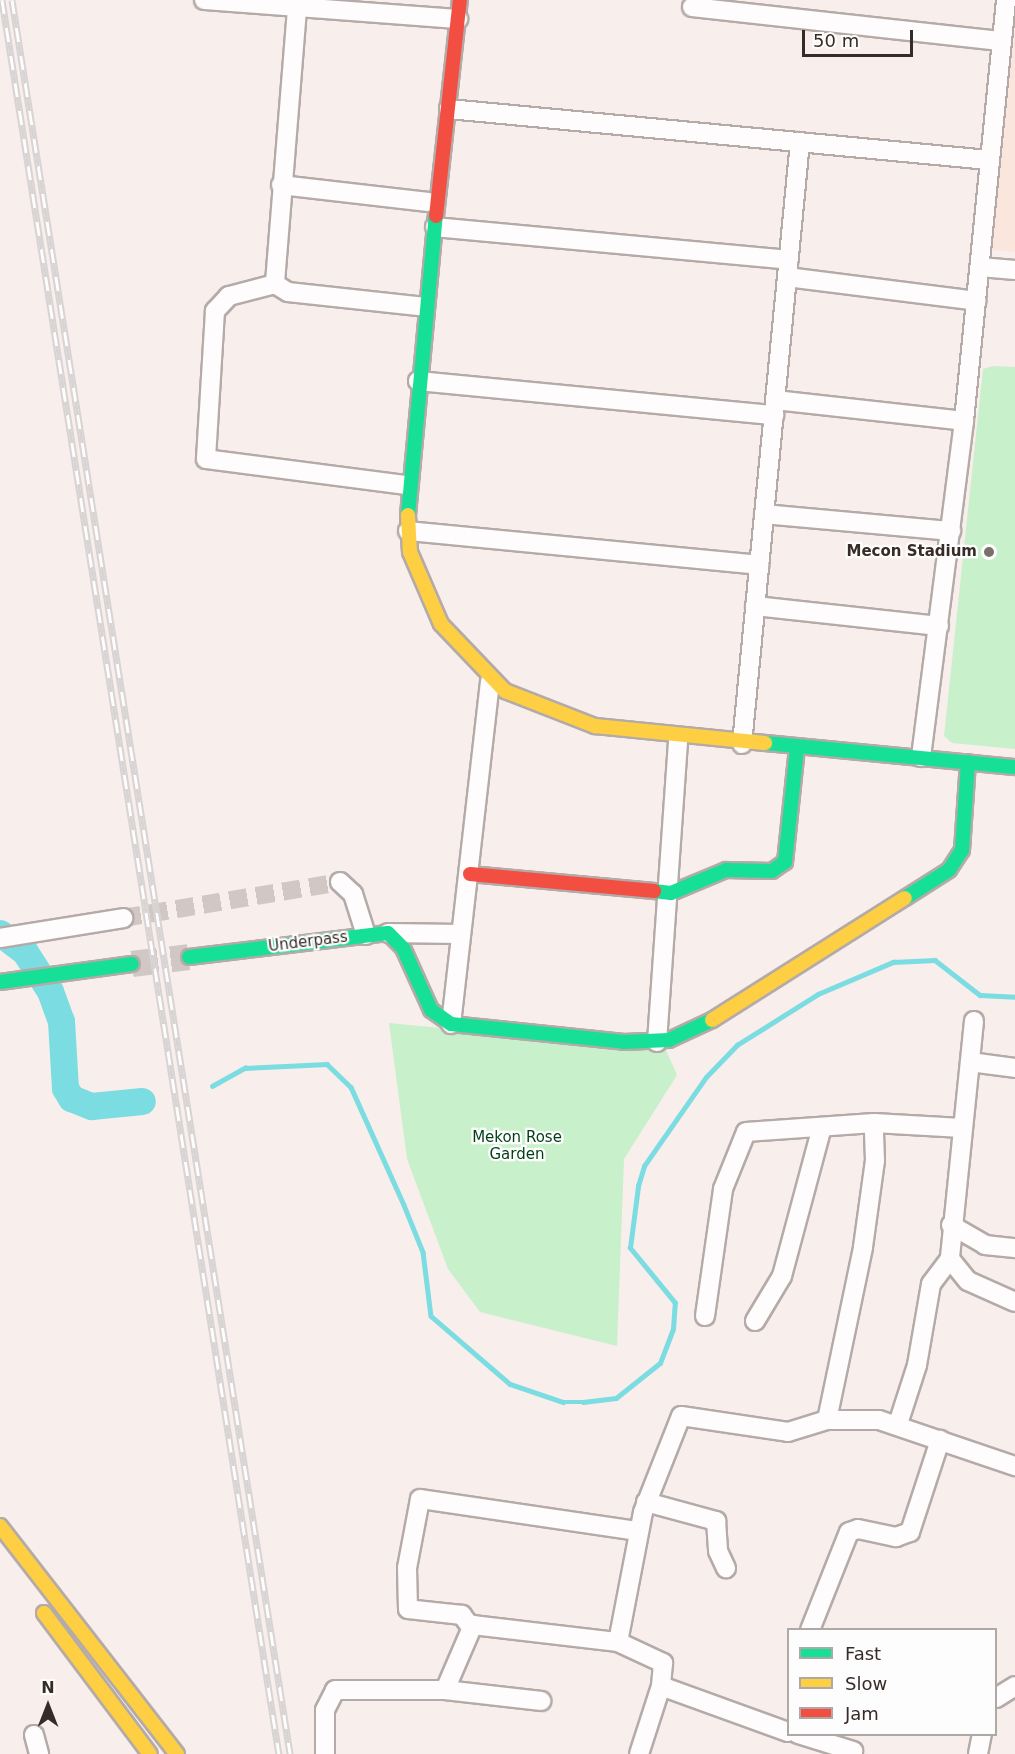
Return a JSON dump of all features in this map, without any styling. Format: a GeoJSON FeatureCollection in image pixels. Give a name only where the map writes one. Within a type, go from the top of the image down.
{"type":"FeatureCollection","features":[{"type":"Feature","properties":{"kind":"street"},"geometry":{"type":"LineString","coordinates":[[204,0],[297,9],[458,19]]}},
{"type":"Feature","properties":{"kind":"street"},"geometry":{"type":"LineString","coordinates":[[460,0],[407,485],[408,531],[426,598],[490,681],[530,704],[595,726],[678,739],[921,757],[1015,767]]}},
{"type":"Feature","properties":{"kind":"street"},"geometry":{"type":"LineString","coordinates":[[921,757],[964,421],[1000,41],[1006,0]]}},
{"type":"Feature","properties":{"kind":"street"},"geometry":{"type":"LineString","coordinates":[[692,7],[1000,41]]}},
{"type":"Feature","properties":{"kind":"street"},"geometry":{"type":"LineString","coordinates":[[275,284],[281,185],[297,9]]}},
{"type":"Feature","properties":{"kind":"street"},"geometry":{"type":"LineString","coordinates":[[449,109],[989,160]]}},
{"type":"Feature","properties":{"kind":"street"},"geometry":{"type":"LineString","coordinates":[[742,744],[800,142]]}},
{"type":"Feature","properties":{"kind":"street"},"geometry":{"type":"LineString","coordinates":[[281,185],[429,202]]}},
{"type":"Feature","properties":{"kind":"street"},"geometry":{"type":"LineString","coordinates":[[435,227],[788,269],[976,301]]}},
{"type":"Feature","properties":{"kind":"street"},"geometry":{"type":"LineString","coordinates":[[980,267],[1015,270]]}},
{"type":"Feature","properties":{"kind":"street"},"geometry":{"type":"LineString","coordinates":[[407,485],[206,459],[215,311],[229,296],[275,284],[288,292],[425,307]]}},
{"type":"Feature","properties":{"kind":"street"},"geometry":{"type":"LineString","coordinates":[[418,381],[964,421]]}},
{"type":"Feature","properties":{"kind":"street"},"geometry":{"type":"LineString","coordinates":[[764,514],[951,531]]}},
{"type":"Feature","properties":{"kind":"street"},"geometry":{"type":"LineString","coordinates":[[408,531],[759,565]]}},
{"type":"Feature","properties":{"kind":"street"},"geometry":{"type":"LineString","coordinates":[[755,606],[939,626]]}},
{"type":"Feature","properties":{"kind":"street"},"geometry":{"type":"LineString","coordinates":[[451,1024],[470,874],[490,681]]}},
{"type":"Feature","properties":{"kind":"street"},"geometry":{"type":"LineString","coordinates":[[657,1042],[671,893],[678,739]]}},
{"type":"Feature","properties":{"kind":"street"},"geometry":{"type":"LineString","coordinates":[[470,874],[671,893],[726,870],[772,871],[785,862],[797,748]]}},
{"type":"Feature","properties":{"kind":"street"},"geometry":{"type":"LineString","coordinates":[[388,933],[404,948],[431,1010],[451,1024],[657,1042],[707,1023],[949,870],[962,850],[968,762]]}},
{"type":"Feature","properties":{"kind":"street","name":"Underpass"},"geometry":{"type":"LineString","coordinates":[[189,957],[366,935],[353,894],[340,882]]}},
{"type":"Feature","properties":{"kind":"street"},"geometry":{"type":"LineString","coordinates":[[0,938],[123,918]]}},
{"type":"Feature","properties":{"kind":"street"},"geometry":{"type":"LineString","coordinates":[[366,935],[461,934]]}},
{"type":"Feature","properties":{"kind":"street"},"geometry":{"type":"LineString","coordinates":[[1,982],[132,964]]}},
{"type":"Feature","properties":{"kind":"street"},"geometry":{"type":"LineString","coordinates":[[974,1021],[951,1225],[950,1258],[968,1281],[1015,1302]]}},
{"type":"Feature","properties":{"kind":"street"},"geometry":{"type":"LineString","coordinates":[[970,1062],[1015,1068]]}},
{"type":"Feature","properties":{"kind":"street"},"geometry":{"type":"LineString","coordinates":[[705,1316],[723,1189],[741,1138],[751,1130],[874,1123],[962,1128]]}},
{"type":"Feature","properties":{"kind":"street"},"geometry":{"type":"LineString","coordinates":[[828,1420],[863,1247],[875,1161],[874,1123]]}},
{"type":"Feature","properties":{"kind":"street"},"geometry":{"type":"LineString","coordinates":[[755,1321],[782,1276],[822,1126]]}},
{"type":"Feature","properties":{"kind":"street"},"geometry":{"type":"LineString","coordinates":[[951,1225],[985,1245],[1015,1248]]}},
{"type":"Feature","properties":{"kind":"street"},"geometry":{"type":"LineString","coordinates":[[898,1424],[917,1365],[933,1276],[950,1258]]}},
{"type":"Feature","properties":{"kind":"street"},"geometry":{"type":"LineString","coordinates":[[618,1642],[638,1531],[646,1502],[681,1416],[788,1432],[828,1420],[898,1424],[1015,1466]]}},
{"type":"Feature","properties":{"kind":"street"},"geometry":{"type":"LineString","coordinates":[[810,1628],[849,1532],[858,1528],[896,1537],[910,1532],[940,1440]]}},
{"type":"Feature","properties":{"kind":"street"},"geometry":{"type":"LineString","coordinates":[[638,1531],[420,1500],[407,1568],[408,1609],[462,1615],[470,1626],[618,1642],[662,1660],[662,1686],[639,1754]]}},
{"type":"Feature","properties":{"kind":"street"},"geometry":{"type":"LineString","coordinates":[[646,1502],[717,1521],[718,1551],[726,1568]]}},
{"type":"Feature","properties":{"kind":"street"},"geometry":{"type":"LineString","coordinates":[[0,1526],[177,1754]]}},
{"type":"Feature","properties":{"kind":"street"},"geometry":{"type":"LineString","coordinates":[[0,1552],[14,1571]]}},
{"type":"Feature","properties":{"kind":"street"},"geometry":{"type":"LineString","coordinates":[[34,1599],[150,1754]]}},
{"type":"Feature","properties":{"kind":"street"},"geometry":{"type":"LineString","coordinates":[[445,1690],[470,1626]]}},
{"type":"Feature","properties":{"kind":"street"},"geometry":{"type":"LineString","coordinates":[[662,1686],[787,1731]]}},
{"type":"Feature","properties":{"kind":"street"},"geometry":{"type":"LineString","coordinates":[[997,1697],[1015,1686]]}},
{"type":"Feature","properties":{"kind":"street"},"geometry":{"type":"LineString","coordinates":[[325,1754],[327,1701],[340,1688],[445,1690],[541,1701]]}},
{"type":"Feature","properties":{"kind":"street"},"geometry":{"type":"LineString","coordinates":[[34,1736],[39,1754]]}},
{"type":"Feature","properties":{"kind":"street"},"geometry":{"type":"LineString","coordinates":[[804,1736],[853,1751]]}},
{"type":"Feature","properties":{"kind":"street"},"geometry":{"type":"LineString","coordinates":[[978,1754],[982,1736]]}},
{"type":"Feature","properties":{"kind":"shaded area"},"geometry":{"type":"Polygon","coordinates":[[[1015,28],[1015,252],[992,250],[1015,28]]]}},
{"type":"Feature","properties":{"kind":"green space","name":"Mecon Stadium"},"geometry":{"type":"Polygon","coordinates":[[[993,366],[1015,367],[1015,749],[952,743],[944,736],[983,369],[993,366]]]}},
{"type":"Feature","properties":{"kind":"green space","name":"Mekon Rose Garden"},"geometry":{"type":"Polygon","coordinates":[[[389,1023],[666,1050],[677,1075],[624,1159],[617,1346],[480,1312],[448,1269],[407,1159],[389,1023]]]}},
{"type":"Feature","properties":{"kind":"waterway"},"geometry":{"type":"LineString","coordinates":[[0,933],[25,952],[50,991],[61,1021],[65,1088],[71,1098],[91,1106],[142,1101]]}},
{"type":"Feature","properties":{"kind":"waterway"},"geometry":{"type":"LineString","coordinates":[[212,1086],[245,1068],[327,1064],[351,1087],[404,1205],[423,1252],[431,1316],[510,1384],[563,1402],[583,1402],[616,1398],[660,1363],[673,1329],[675,1303],[630,1248],[638,1186],[644,1166],[706,1077],[737,1045],[818,994],[893,962],[935,960],[980,995],[1015,997]]}},
{"type":"Feature","properties":{"kind":"tunnel"},"geometry":{"type":"LineString","coordinates":[[123,918],[340,882]]}},
{"type":"Feature","properties":{"kind":"tunnel"},"geometry":{"type":"LineString","coordinates":[[132,964],[189,957]]}},
{"type":"Feature","properties":{"kind":"railway"},"geometry":{"type":"LineString","coordinates":[[2,0],[279,1754]]}},
{"type":"Feature","properties":{"kind":"railway"},"geometry":{"type":"LineString","coordinates":[[12,0],[290,1754]]}},
{"type":"Feature","properties":{"kind":"traffic: fast"},"geometry":{"type":"LineString","coordinates":[[408,515],[436,216]]}},
{"type":"Feature","properties":{"kind":"traffic: fast"},"geometry":{"type":"LineString","coordinates":[[765,743],[1015,767]]}},
{"type":"Feature","properties":{"kind":"traffic: fast"},"geometry":{"type":"LineString","coordinates":[[654,891],[671,893],[726,870],[772,871],[785,862],[797,748]]}},
{"type":"Feature","properties":{"kind":"traffic: fast"},"geometry":{"type":"LineString","coordinates":[[905,898],[949,870],[962,850],[968,762]]}},
{"type":"Feature","properties":{"kind":"traffic: fast"},"geometry":{"type":"LineString","coordinates":[[189,957],[388,933],[403,948],[431,1010],[451,1024],[624,1042],[669,1040],[712,1020]]}},
{"type":"Feature","properties":{"kind":"traffic: fast"},"geometry":{"type":"LineString","coordinates":[[0,982],[132,964]]}},
{"type":"Feature","properties":{"kind":"traffic: slow"},"geometry":{"type":"LineString","coordinates":[[408,515],[410,552],[441,624],[505,691],[595,726],[765,743]]}},
{"type":"Feature","properties":{"kind":"traffic: slow"},"geometry":{"type":"LineString","coordinates":[[712,1020],[905,898]]}},
{"type":"Feature","properties":{"kind":"traffic: slow"},"geometry":{"type":"LineString","coordinates":[[0,1526],[177,1754]]}},
{"type":"Feature","properties":{"kind":"traffic: slow"},"geometry":{"type":"LineString","coordinates":[[44,1613],[150,1754]]}},
{"type":"Feature","properties":{"kind":"traffic: jam"},"geometry":{"type":"LineString","coordinates":[[436,216],[460,0]]}},
{"type":"Feature","properties":{"kind":"traffic: jam"},"geometry":{"type":"LineString","coordinates":[[470,874],[654,891]]}},
{"type":"Feature","properties":{"kind":"place","name":"Mecon Stadium"},"geometry":{"type":"Point","coordinates":[989,552]}}]}
